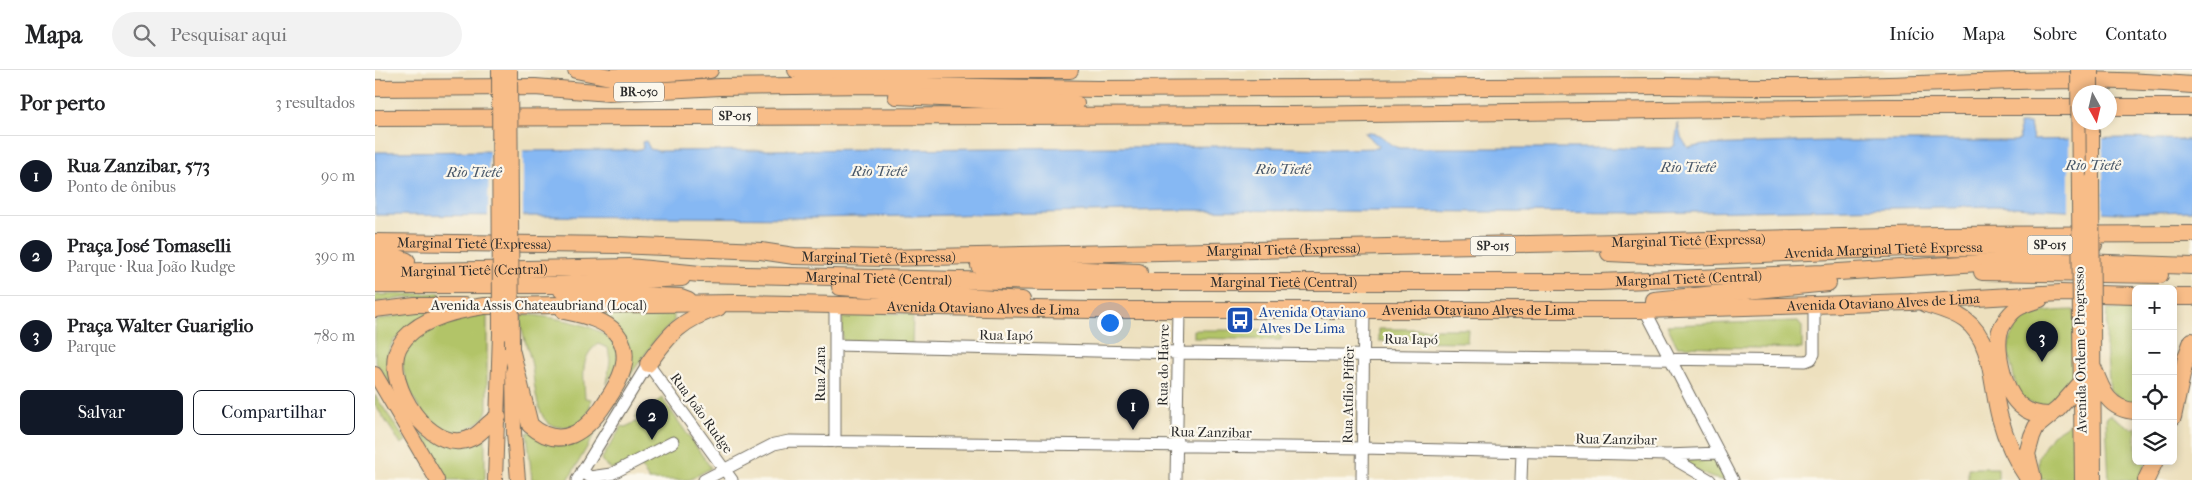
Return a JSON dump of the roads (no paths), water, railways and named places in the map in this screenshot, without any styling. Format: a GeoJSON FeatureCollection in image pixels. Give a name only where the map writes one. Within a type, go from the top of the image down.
{"type":"FeatureCollection","features":[{"type":"Feature","properties":{"kind":"highway"},"geometry":{"type":"LineString","coordinates":[[577,70],[613,70]]}},
{"type":"Feature","properties":{"kind":"highway"},"geometry":{"type":"LineString","coordinates":[[577,70],[610,77],[710,70]]}},
{"type":"Feature","properties":{"kind":"highway"},"geometry":{"type":"LineString","coordinates":[[796,70],[1070,70]]}},
{"type":"Feature","properties":{"kind":"highway"},"geometry":{"type":"LineString","coordinates":[[2133,80],[2150,74],[2192,76]]}},
{"type":"Feature","properties":{"kind":"highway"},"geometry":{"type":"LineString","coordinates":[[869,85],[1097,89],[1663,86],[1767,88],[2018,80],[2133,80],[2192,86]]}},
{"type":"Feature","properties":{"kind":"highway"},"geometry":{"type":"LineString","coordinates":[[869,85],[890,95],[1077,104],[1096,114]]}},
{"type":"Feature","properties":{"kind":"highway","name":"BR-050"},"geometry":{"type":"LineString","coordinates":[[375,88],[535,87],[609,93],[720,87],[869,85]]}},
{"type":"Feature","properties":{"kind":"highway"},"geometry":{"type":"LineString","coordinates":[[375,96],[382,96],[408,87]]}},
{"type":"Feature","properties":{"kind":"highway","name":"SP-015"},"geometry":{"type":"LineString","coordinates":[[375,118],[1294,114],[1883,107],[2072,107]]}},
{"type":"Feature","properties":{"kind":"highway"},"geometry":{"type":"LineString","coordinates":[[2117,107],[2192,107]]}},
{"type":"Feature","properties":{"kind":"highway","name":"Marginal Tietê (Expressa)"},"geometry":{"type":"LineString","coordinates":[[375,242],[625,245],[761,251],[795,256],[885,258],[1937,235],[2192,234]]}},
{"type":"Feature","properties":{"kind":"highway","name":"Avenida Marginal Tietê Expressa"},"geometry":{"type":"LineString","coordinates":[[1548,245],[1566,251],[1688,257],[1909,248],[2192,245]]}},
{"type":"Feature","properties":{"kind":"highway"},"geometry":{"type":"LineString","coordinates":[[1536,281],[1583,273],[1855,263],[1900,255],[1909,248]]}},
{"type":"Feature","properties":{"kind":"highway","name":"SP-015"},"geometry":{"type":"LineString","coordinates":[[375,256],[394,256],[407,261],[591,258],[771,260],[795,256]]}},
{"type":"Feature","properties":{"kind":"highway"},"geometry":{"type":"LineString","coordinates":[[885,258],[921,264],[1189,273],[1216,283]]}},
{"type":"Feature","properties":{"kind":"highway","name":"Marginal Tietê (Central)"},"geometry":{"type":"LineString","coordinates":[[375,272],[629,267],[699,274],[765,274],[1046,282],[1599,282],[1806,274],[2026,260],[2192,266]]}},
{"type":"Feature","properties":{"kind":"highway"},"geometry":{"type":"LineString","coordinates":[[375,262],[407,261]]}},
{"type":"Feature","properties":{"kind":"highway"},"geometry":{"type":"LineString","coordinates":[[1600,309],[1613,305],[1669,298],[1943,272],[2192,275]]}},
{"type":"Feature","properties":{"kind":"highway"},"geometry":{"type":"LineString","coordinates":[[375,285],[554,285],[673,280],[699,274]]}},
{"type":"Feature","properties":{"kind":"highway"},"geometry":{"type":"LineString","coordinates":[[765,274],[789,282],[1041,301],[1091,310]]}},
{"type":"Feature","properties":{"kind":"highway"},"geometry":{"type":"LineString","coordinates":[[2049,415],[2031,412],[2014,400],[2000,361],[1999,332],[2016,309],[2061,293]]}},
{"type":"Feature","properties":{"kind":"highway","name":"Avenida Otaviano Alves de Lima"},"geometry":{"type":"LineString","coordinates":[[703,304],[1179,311],[1645,310],[1910,302],[2061,293],[2132,295]]}},
{"type":"Feature","properties":{"kind":"highway"},"geometry":{"type":"LineString","coordinates":[[2116,294],[2132,300]]}},
{"type":"Feature","properties":{"kind":"highway"},"geometry":{"type":"LineString","coordinates":[[2177,297],[2192,297]]}},
{"type":"Feature","properties":{"kind":"highway"},"geometry":{"type":"LineString","coordinates":[[1910,302],[1951,312],[1965,320],[1974,329],[1986,354],[2000,417],[2009,444],[2018,464],[2029,480]]}},
{"type":"Feature","properties":{"kind":"highway"},"geometry":{"type":"LineString","coordinates":[[648,364],[665,341],[683,323],[701,314],[737,303]]}},
{"type":"Feature","properties":{"kind":"highway","name":"Avenida Assis Chateaubriand (Local)"},"geometry":{"type":"LineString","coordinates":[[484,306],[703,304]]}},
{"type":"Feature","properties":{"kind":"highway"},"geometry":{"type":"LineString","coordinates":[[512,350],[530,425],[537,431],[548,435],[571,435],[583,430],[594,420],[622,376],[625,354],[623,343],[616,333],[604,323],[563,311],[527,305]]}},
{"type":"Feature","properties":{"kind":"highway"},"geometry":{"type":"LineString","coordinates":[[484,306],[447,314],[417,327],[399,346],[395,358],[394,371],[399,386],[423,426],[440,438],[459,441],[471,438],[481,433],[498,417]]}},
{"type":"Feature","properties":{"kind":"highway"},"geometry":{"type":"LineString","coordinates":[[2177,399],[2186,357],[2192,342]]}},
{"type":"Feature","properties":{"kind":"highway"},"geometry":{"type":"LineString","coordinates":[[2094,369],[2103,393],[2111,404],[2122,409],[2132,410]]}},
{"type":"Feature","properties":{"kind":"highway"},"geometry":{"type":"LineString","coordinates":[[2034,480],[2027,454],[2028,445],[2036,427],[2058,409],[2081,383]]}},
{"type":"Feature","properties":{"kind":"main road"},"geometry":{"type":"LineString","coordinates":[[495,480],[500,334],[499,70]]}},
{"type":"Feature","properties":{"kind":"main road"},"geometry":{"type":"LineString","coordinates":[[510,70],[512,350],[514,433],[519,480]]}},
{"type":"Feature","properties":{"kind":"main road","name":"Avenida Ordem e Progresso"},"geometry":{"type":"LineString","coordinates":[[2078,70],[2087,322],[2094,369],[2094,480]]}},
{"type":"Feature","properties":{"kind":"main road"},"geometry":{"type":"LineString","coordinates":[[2091,70],[2091,85]]}},
{"type":"Feature","properties":{"kind":"main road","name":"Avenida Ordem e Progresso"},"geometry":{"type":"LineString","coordinates":[[2082,480],[2081,383],[2087,322],[2092,130]]}},
{"type":"Feature","properties":{"kind":"main road"},"geometry":{"type":"LineString","coordinates":[[375,291],[567,291],[681,296],[703,304]]}},
{"type":"Feature","properties":{"kind":"main road","name":"Avenida Assis Chateaubriand (Local)"},"geometry":{"type":"LineString","coordinates":[[375,310],[415,305],[484,306]]}},
{"type":"Feature","properties":{"kind":"main road"},"geometry":{"type":"LineString","coordinates":[[375,374],[437,480]]}},
{"type":"Feature","properties":{"kind":"street","name":"Rua Zara"},"geometry":{"type":"LineString","coordinates":[[835,305],[835,442]]}},
{"type":"Feature","properties":{"kind":"street","name":"Rua Iapó"},"geometry":{"type":"LineString","coordinates":[[835,345],[1809,361],[1814,354],[1813,305]]}},
{"type":"Feature","properties":{"kind":"street","name":"Rua Atílio Piffer"},"geometry":{"type":"LineString","coordinates":[[1362,480],[1364,310]]}},
{"type":"Feature","properties":{"kind":"street"},"geometry":{"type":"LineString","coordinates":[[1645,310],[1733,480]]}},
{"type":"Feature","properties":{"kind":"street","name":"Rua do Havre"},"geometry":{"type":"LineString","coordinates":[[1177,480],[1179,311]]}},
{"type":"Feature","properties":{"kind":"street","name":"Rua João Rudge"},"geometry":{"type":"LineString","coordinates":[[648,364],[732,480]]}},
{"type":"Feature","properties":{"kind":"street"},"geometry":{"type":"LineString","coordinates":[[648,364],[579,475],[590,477],[611,474],[673,442]]}},
{"type":"Feature","properties":{"kind":"street","name":"Rua Zanzibar"},"geometry":{"type":"LineString","coordinates":[[704,480],[781,442],[1362,448],[1667,455],[1719,453]]}},
{"type":"Feature","properties":{"kind":"street"},"geometry":{"type":"LineString","coordinates":[[1521,480],[1522,452]]}},
{"type":"Feature","properties":{"kind":"street","name":"Rua Zanzibar"},"geometry":{"type":"LineString","coordinates":[[1667,455],[1710,480]]}},
{"type":"Feature","properties":{"kind":"water","name":"Rio Tietê"},"geometry":{"type":"Polygon","coordinates":[[[1678,123],[1681,137],[1688,148],[1704,145],[1824,141],[2014,141],[2020,140],[2019,124],[2030,124],[2033,140],[2125,138],[2192,140],[2192,211],[2118,213],[1995,206],[1645,213],[1179,210],[814,218],[375,215],[375,152],[635,150],[643,148],[642,142],[646,141],[650,149],[658,151],[1227,146],[1334,149],[1378,148],[1379,146],[1364,133],[1377,134],[1399,148],[1671,148],[1675,145],[1678,123]]]}},
{"type":"Feature","properties":{"kind":"place","name":"Avenida Otaviano Alves De Lima"},"geometry":{"type":"Point","coordinates":[1240,320]}},
{"type":"Feature","properties":{"kind":"place","name":"Praça Walter Guariglio"},"geometry":{"type":"Point","coordinates":[2042,362]}},
{"type":"Feature","properties":{"kind":"place","name":"Rua Zanzibar, 573"},"geometry":{"type":"Point","coordinates":[1133,430]}},
{"type":"Feature","properties":{"kind":"place","name":"Praça José Tomaselli"},"geometry":{"type":"Point","coordinates":[652,440]}}]}
